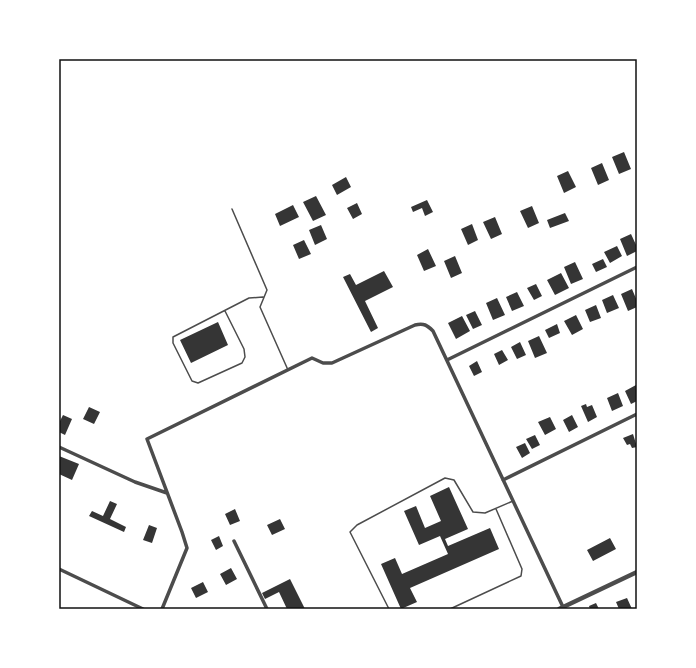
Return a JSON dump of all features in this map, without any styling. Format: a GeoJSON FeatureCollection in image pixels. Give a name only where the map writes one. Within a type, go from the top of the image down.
{"type":"FeatureCollection","features":[{"type":"Feature","properties":{"kind":"street"},"geometry":{"type":"LineString","coordinates":[[447,360],[637,267]]}},
{"type":"Feature","properties":{"kind":"street"},"geometry":{"type":"LineString","coordinates":[[162,609],[187,548],[147,439],[312,358],[323,363],[332,363],[415,325],[422,324],[428,325],[433,331],[513,501],[561,608],[637,572]]}},
{"type":"Feature","properties":{"kind":"street"},"geometry":{"type":"LineString","coordinates":[[503,480],[637,414]]}},
{"type":"Feature","properties":{"kind":"street"},"geometry":{"type":"LineString","coordinates":[[59,447],[135,482],[167,493]]}},
{"type":"Feature","properties":{"kind":"street"},"geometry":{"type":"LineString","coordinates":[[234,541],[267,609]]}},
{"type":"Feature","properties":{"kind":"street"},"geometry":{"type":"LineString","coordinates":[[59,569],[143,609]]}},
{"type":"Feature","properties":{"kind":"lane"},"geometry":{"type":"LineString","coordinates":[[232,209],[267,290],[260,307],[288,370]]}},
{"type":"Feature","properties":{"kind":"lane"},"geometry":{"type":"LineString","coordinates":[[226,311],[244,349],[246,357],[242,363],[198,383],[192,381],[173,343],[173,337],[249,298],[263,297]]}},
{"type":"Feature","properties":{"kind":"lane"},"geometry":{"type":"LineString","coordinates":[[389,609],[350,532],[357,524],[445,478],[454,480],[473,512],[485,514],[513,501]]}},
{"type":"Feature","properties":{"kind":"lane"},"geometry":{"type":"LineString","coordinates":[[450,609],[521,576],[522,569],[496,509]]}},
{"type":"Feature","properties":{"kind":"building"},"geometry":{"type":"Polygon","coordinates":[[[624,152],[631,169],[619,174],[612,157],[624,152]]]}},
{"type":"Feature","properties":{"kind":"building"},"geometry":{"type":"Polygon","coordinates":[[[602,163],[609,180],[598,185],[591,168],[602,163]]]}},
{"type":"Feature","properties":{"kind":"building"},"geometry":{"type":"Polygon","coordinates":[[[568,171],[576,187],[564,193],[557,176],[568,171]]]}},
{"type":"Feature","properties":{"kind":"building"},"geometry":{"type":"Polygon","coordinates":[[[346,177],[351,187],[337,195],[332,185],[346,177]]]}},
{"type":"Feature","properties":{"kind":"building"},"geometry":{"type":"Polygon","coordinates":[[[316,196],[326,215],[313,221],[303,202],[316,196]]]}},
{"type":"Feature","properties":{"kind":"building"},"geometry":{"type":"Polygon","coordinates":[[[427,200],[433,212],[425,216],[422,208],[413,212],[411,207],[427,200]]]}},
{"type":"Feature","properties":{"kind":"building"},"geometry":{"type":"Polygon","coordinates":[[[357,203],[362,214],[353,219],[347,208],[357,203]]]}},
{"type":"Feature","properties":{"kind":"building"},"geometry":{"type":"Polygon","coordinates":[[[293,205],[299,217],[280,226],[275,214],[293,205]]]}},
{"type":"Feature","properties":{"kind":"building"},"geometry":{"type":"Polygon","coordinates":[[[532,206],[539,223],[528,228],[520,211],[532,206]]]}},
{"type":"Feature","properties":{"kind":"building"},"geometry":{"type":"Polygon","coordinates":[[[565,213],[569,221],[550,228],[547,220],[565,213]]]}},
{"type":"Feature","properties":{"kind":"building"},"geometry":{"type":"Polygon","coordinates":[[[495,217],[502,234],[491,239],[483,222],[495,217]]]}},
{"type":"Feature","properties":{"kind":"building"},"geometry":{"type":"Polygon","coordinates":[[[472,224],[478,240],[468,245],[461,229],[472,224]]]}},
{"type":"Feature","properties":{"kind":"building"},"geometry":{"type":"Polygon","coordinates":[[[321,225],[327,239],[315,245],[309,230],[321,225]]]}},
{"type":"Feature","properties":{"kind":"building"},"geometry":{"type":"Polygon","coordinates":[[[631,234],[637,247],[637,251],[627,256],[620,239],[631,234]]]}},
{"type":"Feature","properties":{"kind":"building"},"geometry":{"type":"Polygon","coordinates":[[[304,240],[311,254],[299,259],[293,245],[304,240]]]}},
{"type":"Feature","properties":{"kind":"building"},"geometry":{"type":"Polygon","coordinates":[[[617,246],[622,256],[610,263],[604,252],[617,246]]]}},
{"type":"Feature","properties":{"kind":"building"},"geometry":{"type":"Polygon","coordinates":[[[428,249],[436,266],[424,271],[417,255],[428,249]]]}},
{"type":"Feature","properties":{"kind":"building"},"geometry":{"type":"Polygon","coordinates":[[[455,256],[462,273],[451,278],[444,261],[455,256]]]}},
{"type":"Feature","properties":{"kind":"building"},"geometry":{"type":"Polygon","coordinates":[[[603,259],[607,267],[596,272],[592,264],[603,259]]]}},
{"type":"Feature","properties":{"kind":"building"},"geometry":{"type":"Polygon","coordinates":[[[575,262],[583,279],[571,284],[564,267],[575,262]]]}},
{"type":"Feature","properties":{"kind":"building"},"geometry":{"type":"Polygon","coordinates":[[[384,271],[393,287],[365,301],[378,328],[371,332],[343,277],[350,274],[356,285],[384,271]]]}},
{"type":"Feature","properties":{"kind":"building"},"geometry":{"type":"Polygon","coordinates":[[[561,273],[569,288],[555,295],[547,280],[561,273]]]}},
{"type":"Feature","properties":{"kind":"building"},"geometry":{"type":"Polygon","coordinates":[[[536,284],[542,296],[534,300],[527,288],[536,284]]]}},
{"type":"Feature","properties":{"kind":"building"},"geometry":{"type":"Polygon","coordinates":[[[632,289],[637,301],[637,307],[628,311],[621,294],[632,289]]]}},
{"type":"Feature","properties":{"kind":"building"},"geometry":{"type":"Polygon","coordinates":[[[517,292],[524,306],[512,311],[506,297],[517,292]]]}},
{"type":"Feature","properties":{"kind":"building"},"geometry":{"type":"Polygon","coordinates":[[[613,295],[619,308],[607,313],[602,300],[613,295]]]}},
{"type":"Feature","properties":{"kind":"building"},"geometry":{"type":"Polygon","coordinates":[[[497,298],[505,315],[493,320],[486,303],[497,298]]]}},
{"type":"Feature","properties":{"kind":"building"},"geometry":{"type":"Polygon","coordinates":[[[596,305],[601,318],[590,322],[585,310],[596,305]]]}},
{"type":"Feature","properties":{"kind":"building"},"geometry":{"type":"Polygon","coordinates":[[[475,311],[482,325],[473,329],[466,315],[475,311]]]}},
{"type":"Feature","properties":{"kind":"building"},"geometry":{"type":"Polygon","coordinates":[[[576,315],[583,329],[572,335],[564,321],[576,315]]]}},
{"type":"Feature","properties":{"kind":"building"},"geometry":{"type":"Polygon","coordinates":[[[462,316],[470,331],[456,339],[448,323],[462,316]]]}},
{"type":"Feature","properties":{"kind":"building"},"geometry":{"type":"Polygon","coordinates":[[[218,322],[228,345],[191,363],[180,340],[218,322]]]}},
{"type":"Feature","properties":{"kind":"building"},"geometry":{"type":"Polygon","coordinates":[[[557,324],[560,333],[549,338],[545,330],[557,324]]]}},
{"type":"Feature","properties":{"kind":"building"},"geometry":{"type":"Polygon","coordinates":[[[539,336],[547,353],[535,358],[528,341],[539,336]]]}},
{"type":"Feature","properties":{"kind":"building"},"geometry":{"type":"Polygon","coordinates":[[[520,342],[526,355],[517,359],[511,347],[520,342]]]}},
{"type":"Feature","properties":{"kind":"building"},"geometry":{"type":"Polygon","coordinates":[[[502,350],[508,360],[499,365],[494,354],[502,350]]]}},
{"type":"Feature","properties":{"kind":"building"},"geometry":{"type":"Polygon","coordinates":[[[477,361],[482,372],[474,376],[469,366],[477,361]]]}},
{"type":"Feature","properties":{"kind":"building"},"geometry":{"type":"Polygon","coordinates":[[[636,385],[637,401],[631,404],[625,391],[636,385]]]}},
{"type":"Feature","properties":{"kind":"building"},"geometry":{"type":"Polygon","coordinates":[[[618,393],[623,406],[612,411],[607,398],[618,393]]]}},
{"type":"Feature","properties":{"kind":"building"},"geometry":{"type":"Polygon","coordinates":[[[586,404],[587,407],[592,405],[597,417],[588,422],[581,406],[586,404]]]}},
{"type":"Feature","properties":{"kind":"building"},"geometry":{"type":"Polygon","coordinates":[[[89,407],[100,412],[94,424],[83,419],[89,407]]]}},
{"type":"Feature","properties":{"kind":"building"},"geometry":{"type":"Polygon","coordinates":[[[63,415],[72,419],[65,435],[59,432],[59,423],[63,415]]]}},
{"type":"Feature","properties":{"kind":"building"},"geometry":{"type":"Polygon","coordinates":[[[572,415],[578,427],[569,432],[563,420],[572,415]]]}},
{"type":"Feature","properties":{"kind":"building"},"geometry":{"type":"Polygon","coordinates":[[[550,417],[556,429],[545,435],[538,422],[550,417]]]}},
{"type":"Feature","properties":{"kind":"building"},"geometry":{"type":"Polygon","coordinates":[[[633,434],[637,447],[632,448],[630,444],[627,445],[623,438],[633,434]]]}},
{"type":"Feature","properties":{"kind":"building"},"geometry":{"type":"Polygon","coordinates":[[[535,435],[540,445],[532,449],[526,439],[535,435]]]}},
{"type":"Feature","properties":{"kind":"building"},"geometry":{"type":"Polygon","coordinates":[[[525,443],[530,453],[522,458],[516,447],[525,443]]]}},
{"type":"Feature","properties":{"kind":"building"},"geometry":{"type":"Polygon","coordinates":[[[59,456],[79,464],[72,480],[59,474],[59,456]]]}},
{"type":"Feature","properties":{"kind":"building"},"geometry":{"type":"Polygon","coordinates":[[[449,487],[468,529],[445,539],[448,546],[490,528],[499,549],[410,588],[417,602],[401,609],[381,564],[395,558],[402,574],[448,554],[440,536],[419,545],[404,511],[416,506],[425,528],[441,521],[430,496],[449,487]]]}},
{"type":"Feature","properties":{"kind":"building"},"geometry":{"type":"Polygon","coordinates":[[[110,501],[117,504],[110,519],[126,527],[124,532],[89,516],[92,511],[103,516],[110,501]]]}},
{"type":"Feature","properties":{"kind":"building"},"geometry":{"type":"Polygon","coordinates":[[[235,509],[240,521],[230,525],[225,514],[235,509]]]}},
{"type":"Feature","properties":{"kind":"building"},"geometry":{"type":"Polygon","coordinates":[[[280,519],[285,529],[272,535],[267,525],[280,519]]]}},
{"type":"Feature","properties":{"kind":"building"},"geometry":{"type":"Polygon","coordinates":[[[149,525],[157,528],[152,543],[143,540],[149,525]]]}},
{"type":"Feature","properties":{"kind":"building"},"geometry":{"type":"Polygon","coordinates":[[[219,536],[223,546],[216,550],[211,540],[219,536]]]}},
{"type":"Feature","properties":{"kind":"building"},"geometry":{"type":"Polygon","coordinates":[[[610,538],[616,549],[593,561],[587,550],[610,538]]]}},
{"type":"Feature","properties":{"kind":"building"},"geometry":{"type":"Polygon","coordinates":[[[231,568],[237,579],[226,585],[220,574],[231,568]]]}},
{"type":"Feature","properties":{"kind":"building"},"geometry":{"type":"Polygon","coordinates":[[[290,579],[305,609],[287,609],[279,592],[265,599],[262,593],[290,579]]]}},
{"type":"Feature","properties":{"kind":"building"},"geometry":{"type":"Polygon","coordinates":[[[203,582],[208,592],[196,598],[191,588],[203,582]]]}},
{"type":"Feature","properties":{"kind":"building"},"geometry":{"type":"Polygon","coordinates":[[[627,598],[632,609],[619,609],[616,602],[627,598]]]}},
{"type":"Feature","properties":{"kind":"building"},"geometry":{"type":"Polygon","coordinates":[[[596,603],[599,609],[590,609],[589,606],[596,603]]]}}]}
